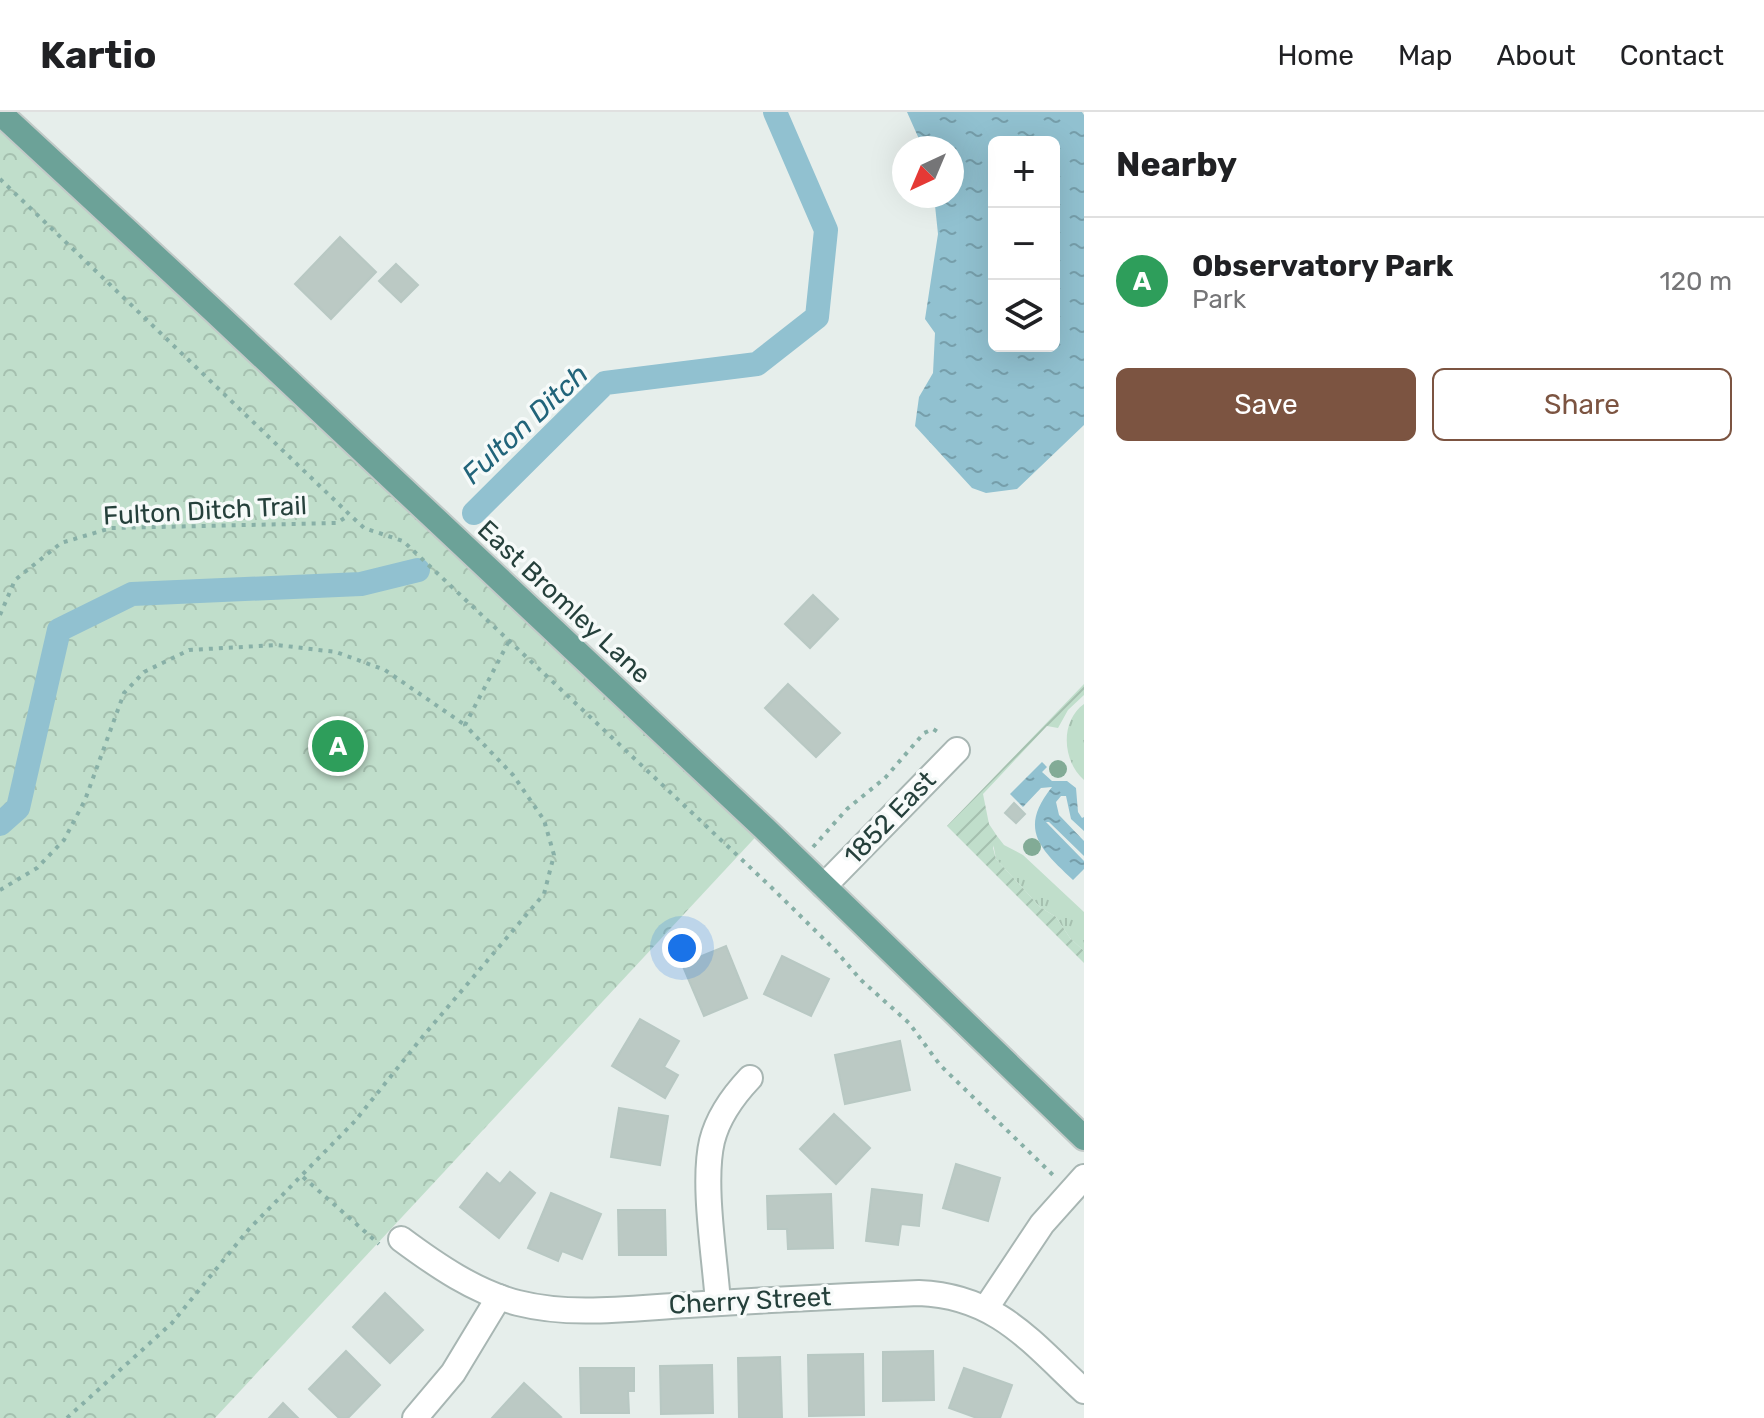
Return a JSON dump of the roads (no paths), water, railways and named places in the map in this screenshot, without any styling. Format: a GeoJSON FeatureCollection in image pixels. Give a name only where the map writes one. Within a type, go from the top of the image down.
{"type":"FeatureCollection","features":[{"type":"Feature","properties":{"kind":"main road","name":"East Bromley Lane"},"geometry":{"type":"LineString","coordinates":[[0,113],[798,861],[1084,1138]]}},
{"type":"Feature","properties":{"kind":"street","name":"1852 East"},"geometry":{"type":"LineString","coordinates":[[824,886],[957,750]]}},
{"type":"Feature","properties":{"kind":"street"},"geometry":{"type":"LineString","coordinates":[[718,1303],[708,1170],[712,1141],[728,1105],[750,1078]]}},
{"type":"Feature","properties":{"kind":"street"},"geometry":{"type":"LineString","coordinates":[[986,1308],[1030,1241],[1077,1184]]}},
{"type":"Feature","properties":{"kind":"street","name":"Cherry Street"},"geometry":{"type":"LineString","coordinates":[[401,1239],[469,1284],[499,1297],[539,1307],[593,1310],[919,1293],[966,1299],[1014,1327],[1084,1391]]}},
{"type":"Feature","properties":{"kind":"street"},"geometry":{"type":"LineString","coordinates":[[415,1418],[453,1373],[499,1297]]}},
{"type":"Feature","properties":{"kind":"water"},"geometry":{"type":"Polygon","coordinates":[[[907,112],[1082,112],[1084,425],[1017,489],[986,493],[972,488],[915,426],[919,397],[933,373],[935,333],[925,319],[938,234],[935,208],[964,208],[964,136],[918,136],[907,112]]]}},
{"type":"Feature","properties":{"kind":"water"},"geometry":{"type":"Polygon","coordinates":[[[1042,762],[1047,767],[1042,772],[1052,781],[1067,781],[1076,788],[1078,812],[1084,817],[1084,831],[1071,819],[1066,796],[1061,796],[1056,802],[1059,815],[1084,841],[1084,856],[1046,822],[1084,861],[1084,869],[1073,880],[1037,838],[1036,815],[1052,787],[1041,788],[1023,807],[1010,794],[1042,762]]]}},
{"type":"Feature","properties":{"kind":"waterway","name":"Fulton Ditch"},"geometry":{"type":"LineString","coordinates":[[474,513],[605,383],[757,364],[817,317],[826,230],[775,112]]}},
{"type":"Feature","properties":{"kind":"waterway","name":"Fulton Ditch"},"geometry":{"type":"LineString","coordinates":[[0,824],[18,808],[59,630],[132,594],[361,584],[418,570]]}},
{"type":"Feature","properties":{"kind":"place","name":"Observatory Park"},"geometry":{"type":"Point","coordinates":[338,746]}}]}
